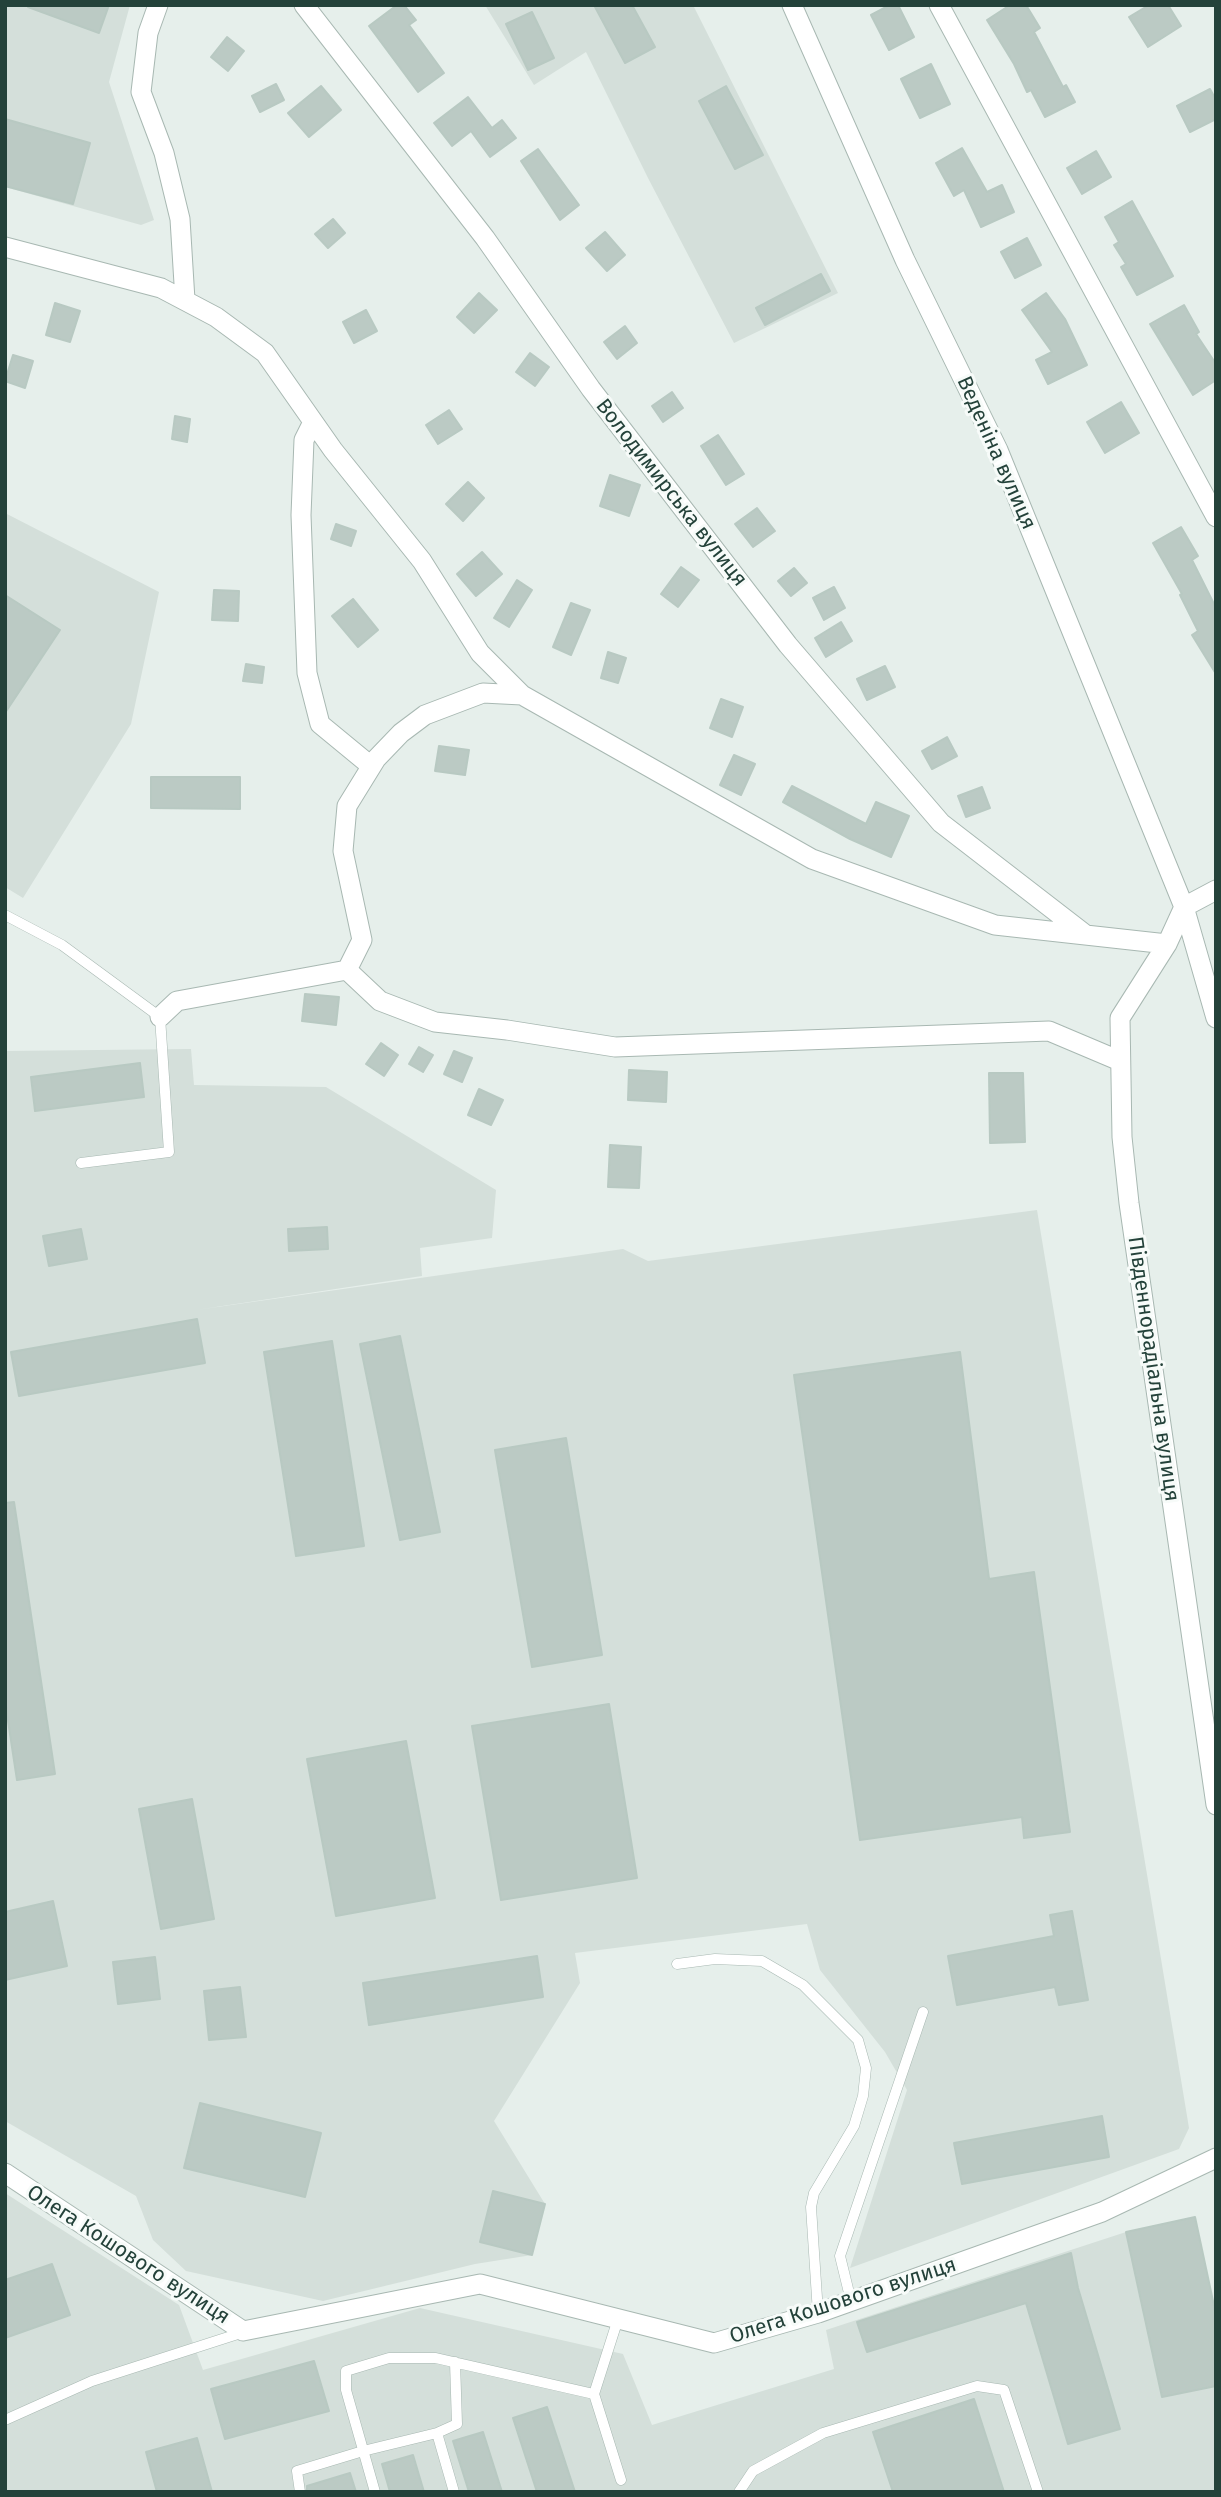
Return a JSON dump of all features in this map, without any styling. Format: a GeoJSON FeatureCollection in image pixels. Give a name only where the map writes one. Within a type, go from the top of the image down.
{"type":"FeatureCollection","features":[{"type":"Feature","properties":{"kind":"street"},"geometry":{"type":"LineString","coordinates":[[158,5],[148,33],[141,92],[164,153],[180,219],[185,300]]}},
{"type":"Feature","properties":{"kind":"street","name":"Володимирська вулиця"},"geometry":{"type":"LineString","coordinates":[[304,5],[485,238],[591,389],[788,645],[941,823],[1086,935]]}},
{"type":"Feature","properties":{"kind":"street","name":"Веденіна вулиця"},"geometry":{"type":"LineString","coordinates":[[792,5],[905,260],[998,450],[1184,907],[1216,1018]]}},
{"type":"Feature","properties":{"kind":"street"},"geometry":{"type":"LineString","coordinates":[[939,5],[1216,517]]}},
{"type":"Feature","properties":{"kind":"street"},"geometry":{"type":"LineString","coordinates":[[5,247],[161,288],[216,317],[265,353],[313,422],[422,561],[480,653],[522,695],[812,859],[995,925],[1167,944]]}},
{"type":"Feature","properties":{"kind":"street"},"geometry":{"type":"LineString","coordinates":[[313,422],[304,440],[301,515],[307,673],[320,724],[371,766]]}},
{"type":"Feature","properties":{"kind":"street"},"geometry":{"type":"LineString","coordinates":[[347,970],[362,940],[343,851],[347,806],[371,766],[401,733],[425,715],[483,693],[522,695]]}},
{"type":"Feature","properties":{"kind":"street"},"geometry":{"type":"LineString","coordinates":[[1184,907],[1216,890]]}},
{"type":"Feature","properties":{"kind":"street","name":"Південнорадіальна вулиця"},"geometry":{"type":"LineString","coordinates":[[1184,907],[1167,944],[1120,1018],[1122,1137],[1129,1203],[1216,1805]]}},
{"type":"Feature","properties":{"kind":"street"},"geometry":{"type":"LineString","coordinates":[[160,1017],[177,1002],[347,970]]}},
{"type":"Feature","properties":{"kind":"street"},"geometry":{"type":"LineString","coordinates":[[347,970],[380,1001],[435,1022],[615,1047],[1049,1031],[1120,1061]]}},
{"type":"Feature","properties":{"kind":"street","name":"Олега Кошового вулиця"},"geometry":{"type":"LineString","coordinates":[[5,2173],[243,2330],[480,2284],[714,2343],[818,2313],[1102,2212],[1216,2158]]}},
{"type":"Feature","properties":{"kind":"lane"},"geometry":{"type":"LineString","coordinates":[[5,915],[62,946],[160,1017],[169,1152],[80,1163]]}},
{"type":"Feature","properties":{"kind":"lane"},"geometry":{"type":"LineString","coordinates":[[677,1964],[715,1959],[762,1961],[803,1986],[858,2040],[866,2068],[863,2096],[854,2126],[814,2193],[811,2207],[818,2313]]}},
{"type":"Feature","properties":{"kind":"lane"},"geometry":{"type":"LineString","coordinates":[[850,2301],[840,2256],[923,2012]]}},
{"type":"Feature","properties":{"kind":"lane"},"geometry":{"type":"LineString","coordinates":[[618,2319],[594,2394],[621,2480]]}},
{"type":"Feature","properties":{"kind":"lane"},"geometry":{"type":"LineString","coordinates":[[5,2420],[92,2381],[251,2329]]}},
{"type":"Feature","properties":{"kind":"lane"},"geometry":{"type":"LineString","coordinates":[[375,2492],[346,2390],[346,2371],[389,2358],[436,2358],[594,2394]]}},
{"type":"Feature","properties":{"kind":"lane"},"geometry":{"type":"LineString","coordinates":[[300,2492],[297,2471],[363,2451],[438,2433],[457,2424],[455,2362]]}},
{"type":"Feature","properties":{"kind":"lane"},"geometry":{"type":"LineString","coordinates":[[739,2492],[753,2471],[823,2433],[977,2386],[1004,2390],[1038,2492]]}},
{"type":"Feature","properties":{"kind":"lane"},"geometry":{"type":"LineString","coordinates":[[438,2433],[454,2492]]}},
{"type":"Feature","properties":{"kind":"shaded area"},"geometry":{"type":"Polygon","coordinates":[[[5,5],[130,5],[109,82],[154,220],[141,225],[5,187],[5,5]]]}},
{"type":"Feature","properties":{"kind":"shaded area"},"geometry":{"type":"Polygon","coordinates":[[[485,5],[693,5],[838,293],[734,343],[586,52],[534,85],[485,5]]]}},
{"type":"Feature","properties":{"kind":"shaded area"},"geometry":{"type":"Polygon","coordinates":[[[5,513],[159,592],[131,724],[23,898],[5,887],[5,513]]]}},
{"type":"Feature","properties":{"kind":"shaded area"},"geometry":{"type":"Polygon","coordinates":[[[191,1049],[194,1085],[326,1087],[496,1190],[492,1238],[420,1248],[422,1276],[196,1310],[623,1249],[648,1261],[1037,1210],[1189,2128],[1179,2149],[850,2268],[907,2090],[885,2052],[820,1970],[807,1924],[575,1953],[580,1983],[494,2121],[545,2204],[532,2255],[475,2264],[323,2301],[186,2271],[153,2240],[136,2196],[5,2121],[5,1051],[191,1049]]]}},
{"type":"Feature","properties":{"kind":"shaded area"},"geometry":{"type":"Polygon","coordinates":[[[5,2193],[179,2305],[203,2370],[420,2308],[623,2354],[652,2425],[834,2369],[826,2330],[1126,2232],[1195,2217],[1216,2314],[1216,2492],[5,2492],[5,2193]]]}},
{"type":"Feature","properties":{"kind":"building"},"geometry":{"type":"Polygon","coordinates":[[[28,5],[109,5],[99,33],[28,5]]]}},
{"type":"Feature","properties":{"kind":"building"},"geometry":{"type":"Polygon","coordinates":[[[397,5],[404,5],[416,20],[409,25],[444,73],[418,92],[369,26],[397,5]]]}},
{"type":"Feature","properties":{"kind":"building"},"geometry":{"type":"Polygon","coordinates":[[[594,5],[632,5],[655,47],[625,63],[594,5]]]}},
{"type":"Feature","properties":{"kind":"building"},"geometry":{"type":"Polygon","coordinates":[[[890,5],[898,5],[914,37],[889,50],[871,15],[890,5]]]}},
{"type":"Feature","properties":{"kind":"building"},"geometry":{"type":"Polygon","coordinates":[[[1010,5],[1026,5],[1040,28],[1034,32],[1063,87],[1066,85],[1075,102],[1045,117],[1031,90],[1027,92],[1014,64],[987,20],[1010,5]]]}},
{"type":"Feature","properties":{"kind":"building"},"geometry":{"type":"Polygon","coordinates":[[[1149,5],[1168,5],[1181,26],[1148,47],[1129,17],[1149,5]]]}},
{"type":"Feature","properties":{"kind":"building"},"geometry":{"type":"Polygon","coordinates":[[[532,12],[554,58],[528,70],[506,24],[532,12]]]}},
{"type":"Feature","properties":{"kind":"building"},"geometry":{"type":"Polygon","coordinates":[[[227,37],[244,51],[228,71],[211,57],[227,37]]]}},
{"type":"Feature","properties":{"kind":"building"},"geometry":{"type":"Polygon","coordinates":[[[931,64],[950,104],[920,118],[901,79],[931,64]]]}},
{"type":"Feature","properties":{"kind":"building"},"geometry":{"type":"Polygon","coordinates":[[[276,84],[284,100],[260,112],[252,96],[276,84]]]}},
{"type":"Feature","properties":{"kind":"building"},"geometry":{"type":"Polygon","coordinates":[[[321,86],[341,110],[309,137],[288,113],[321,86]]]}},
{"type":"Feature","properties":{"kind":"building"},"geometry":{"type":"Polygon","coordinates":[[[726,86],[763,155],[735,169],[699,101],[726,86]]]}},
{"type":"Feature","properties":{"kind":"building"},"geometry":{"type":"Polygon","coordinates":[[[1210,89],[1216,100],[1216,119],[1190,132],[1177,106],[1210,89]]]}},
{"type":"Feature","properties":{"kind":"building"},"geometry":{"type":"Polygon","coordinates":[[[468,97],[492,128],[502,120],[516,138],[490,157],[471,131],[452,146],[434,123],[468,97]]]}},
{"type":"Feature","properties":{"kind":"building"},"geometry":{"type":"Polygon","coordinates":[[[5,119],[90,143],[73,204],[5,186],[5,119]]]}},
{"type":"Feature","properties":{"kind":"building"},"geometry":{"type":"Polygon","coordinates":[[[962,148],[987,192],[1002,185],[1014,212],[981,227],[964,190],[954,196],[936,163],[962,148]]]}},
{"type":"Feature","properties":{"kind":"building"},"geometry":{"type":"Polygon","coordinates":[[[538,149],[579,205],[560,220],[521,161],[538,149]]]}},
{"type":"Feature","properties":{"kind":"building"},"geometry":{"type":"Polygon","coordinates":[[[1096,151],[1111,177],[1082,194],[1067,168],[1096,151]]]}},
{"type":"Feature","properties":{"kind":"building"},"geometry":{"type":"Polygon","coordinates":[[[1132,201],[1173,276],[1137,295],[1121,267],[1126,264],[1114,245],[1119,242],[1105,217],[1132,201]]]}},
{"type":"Feature","properties":{"kind":"building"},"geometry":{"type":"Polygon","coordinates":[[[333,219],[345,233],[328,248],[315,234],[333,219]]]}},
{"type":"Feature","properties":{"kind":"building"},"geometry":{"type":"Polygon","coordinates":[[[605,232],[625,255],[607,271],[586,248],[605,232]]]}},
{"type":"Feature","properties":{"kind":"building"},"geometry":{"type":"Polygon","coordinates":[[[1027,238],[1041,265],[1015,278],[1001,252],[1027,238]]]}},
{"type":"Feature","properties":{"kind":"building"},"geometry":{"type":"Polygon","coordinates":[[[821,274],[830,291],[765,325],[756,308],[821,274]]]}},
{"type":"Feature","properties":{"kind":"building"},"geometry":{"type":"Polygon","coordinates":[[[479,293],[497,310],[474,333],[457,317],[479,293]]]}},
{"type":"Feature","properties":{"kind":"building"},"geometry":{"type":"Polygon","coordinates":[[[1046,293],[1065,319],[1087,365],[1048,384],[1036,360],[1052,352],[1022,310],[1046,293]]]}},
{"type":"Feature","properties":{"kind":"building"},"geometry":{"type":"Polygon","coordinates":[[[55,303],[80,311],[70,342],[46,335],[55,303]]]}},
{"type":"Feature","properties":{"kind":"building"},"geometry":{"type":"Polygon","coordinates":[[[1184,305],[1199,332],[1196,334],[1216,364],[1216,380],[1193,395],[1150,324],[1184,305]]]}},
{"type":"Feature","properties":{"kind":"building"},"geometry":{"type":"Polygon","coordinates":[[[366,310],[377,331],[354,343],[343,322],[366,310]]]}},
{"type":"Feature","properties":{"kind":"building"},"geometry":{"type":"Polygon","coordinates":[[[625,326],[637,343],[617,359],[604,342],[625,326]]]}},
{"type":"Feature","properties":{"kind":"building"},"geometry":{"type":"Polygon","coordinates":[[[530,353],[549,367],[535,386],[516,372],[530,353]]]}},
{"type":"Feature","properties":{"kind":"building"},"geometry":{"type":"Polygon","coordinates":[[[13,355],[33,361],[25,388],[5,381],[13,355]]]}},
{"type":"Feature","properties":{"kind":"building"},"geometry":{"type":"Polygon","coordinates":[[[672,392],[683,408],[663,422],[652,406],[672,392]]]}},
{"type":"Feature","properties":{"kind":"building"},"geometry":{"type":"Polygon","coordinates":[[[1121,402],[1139,433],[1105,453],[1087,422],[1121,402]]]}},
{"type":"Feature","properties":{"kind":"building"},"geometry":{"type":"Polygon","coordinates":[[[449,410],[462,429],[438,444],[426,425],[449,410]]]}},
{"type":"Feature","properties":{"kind":"building"},"geometry":{"type":"Polygon","coordinates":[[[175,416],[190,419],[187,442],[172,439],[175,416]]]}},
{"type":"Feature","properties":{"kind":"building"},"geometry":{"type":"Polygon","coordinates":[[[718,435],[744,474],[726,485],[701,446],[718,435]]]}},
{"type":"Feature","properties":{"kind":"building"},"geometry":{"type":"Polygon","coordinates":[[[610,475],[640,485],[629,516],[600,506],[610,475]]]}},
{"type":"Feature","properties":{"kind":"building"},"geometry":{"type":"Polygon","coordinates":[[[468,482],[484,498],[463,521],[446,504],[468,482]]]}},
{"type":"Feature","properties":{"kind":"building"},"geometry":{"type":"Polygon","coordinates":[[[757,508],[775,531],[753,547],[735,524],[757,508]]]}},
{"type":"Feature","properties":{"kind":"building"},"geometry":{"type":"Polygon","coordinates":[[[336,524],[356,531],[351,546],[331,539],[336,524]]]}},
{"type":"Feature","properties":{"kind":"building"},"geometry":{"type":"Polygon","coordinates":[[[1181,527],[1198,556],[1192,560],[1216,608],[1216,674],[1192,635],[1198,631],[1180,595],[1182,594],[1153,543],[1181,527]]]}},
{"type":"Feature","properties":{"kind":"building"},"geometry":{"type":"Polygon","coordinates":[[[482,552],[502,574],[476,596],[457,574],[482,552]]]}},
{"type":"Feature","properties":{"kind":"building"},"geometry":{"type":"Polygon","coordinates":[[[681,567],[699,580],[678,607],[661,594],[681,567]]]}},
{"type":"Feature","properties":{"kind":"building"},"geometry":{"type":"Polygon","coordinates":[[[794,568],[807,583],[791,596],[778,581],[794,568]]]}},
{"type":"Feature","properties":{"kind":"building"},"geometry":{"type":"Polygon","coordinates":[[[517,580],[532,590],[509,627],[494,618],[517,580]]]}},
{"type":"Feature","properties":{"kind":"building"},"geometry":{"type":"Polygon","coordinates":[[[834,587],[845,608],[824,620],[813,598],[834,587]]]}},
{"type":"Feature","properties":{"kind":"building"},"geometry":{"type":"Polygon","coordinates":[[[214,590],[239,591],[238,621],[212,620],[214,590]]]}},
{"type":"Feature","properties":{"kind":"building"},"geometry":{"type":"Polygon","coordinates":[[[5,595],[60,630],[5,713],[5,595]]]}},
{"type":"Feature","properties":{"kind":"building"},"geometry":{"type":"Polygon","coordinates":[[[353,599],[378,630],[358,647],[332,616],[353,599]]]}},
{"type":"Feature","properties":{"kind":"building"},"geometry":{"type":"Polygon","coordinates":[[[571,603],[590,610],[571,655],[553,647],[571,603]]]}},
{"type":"Feature","properties":{"kind":"building"},"geometry":{"type":"Polygon","coordinates":[[[841,622],[852,641],[826,657],[815,638],[841,622]]]}},
{"type":"Feature","properties":{"kind":"building"},"geometry":{"type":"Polygon","coordinates":[[[608,652],[626,658],[618,683],[601,678],[608,652]]]}},
{"type":"Feature","properties":{"kind":"building"},"geometry":{"type":"Polygon","coordinates":[[[246,664],[264,667],[262,683],[243,681],[246,664]]]}},
{"type":"Feature","properties":{"kind":"building"},"geometry":{"type":"Polygon","coordinates":[[[885,666],[895,687],[867,700],[857,679],[885,666]]]}},
{"type":"Feature","properties":{"kind":"building"},"geometry":{"type":"Polygon","coordinates":[[[721,699],[743,707],[732,737],[710,728],[721,699]]]}},
{"type":"Feature","properties":{"kind":"building"},"geometry":{"type":"Polygon","coordinates":[[[947,737],[957,756],[932,769],[922,751],[947,737]]]}},
{"type":"Feature","properties":{"kind":"building"},"geometry":{"type":"Polygon","coordinates":[[[439,746],[469,750],[465,775],[435,771],[439,746]]]}},
{"type":"Feature","properties":{"kind":"building"},"geometry":{"type":"Polygon","coordinates":[[[734,755],[755,764],[741,795],[720,785],[734,755]]]}},
{"type":"Feature","properties":{"kind":"building"},"geometry":{"type":"Polygon","coordinates":[[[151,777],[240,777],[240,809],[151,808],[151,777]]]}},
{"type":"Feature","properties":{"kind":"building"},"geometry":{"type":"Polygon","coordinates":[[[792,786],[866,824],[876,802],[909,816],[891,857],[850,839],[783,802],[792,786]]]}},
{"type":"Feature","properties":{"kind":"building"},"geometry":{"type":"Polygon","coordinates":[[[982,787],[990,808],[966,817],[958,796],[982,787]]]}},
{"type":"Feature","properties":{"kind":"building"},"geometry":{"type":"Polygon","coordinates":[[[305,994],[339,997],[336,1025],[302,1021],[305,994]]]}},
{"type":"Feature","properties":{"kind":"building"},"geometry":{"type":"Polygon","coordinates":[[[381,1043],[398,1055],[384,1076],[366,1064],[381,1043]]]}},
{"type":"Feature","properties":{"kind":"building"},"geometry":{"type":"Polygon","coordinates":[[[419,1047],[433,1055],[423,1072],[409,1064],[419,1047]]]}},
{"type":"Feature","properties":{"kind":"building"},"geometry":{"type":"Polygon","coordinates":[[[454,1051],[472,1058],[462,1082],[444,1074],[454,1051]]]}},
{"type":"Feature","properties":{"kind":"building"},"geometry":{"type":"Polygon","coordinates":[[[140,1063],[144,1097],[35,1111],[31,1077],[140,1063]]]}},
{"type":"Feature","properties":{"kind":"building"},"geometry":{"type":"Polygon","coordinates":[[[629,1070],[667,1072],[666,1102],[628,1100],[629,1070]]]}},
{"type":"Feature","properties":{"kind":"building"},"geometry":{"type":"Polygon","coordinates":[[[989,1073],[1023,1073],[1025,1142],[990,1143],[989,1073]]]}},
{"type":"Feature","properties":{"kind":"building"},"geometry":{"type":"Polygon","coordinates":[[[479,1089],[503,1100],[491,1125],[468,1115],[479,1089]]]}},
{"type":"Feature","properties":{"kind":"building"},"geometry":{"type":"Polygon","coordinates":[[[610,1145],[641,1147],[639,1188],[608,1187],[610,1145]]]}},
{"type":"Feature","properties":{"kind":"building"},"geometry":{"type":"Polygon","coordinates":[[[327,1227],[328,1249],[289,1251],[288,1229],[327,1227]]]}},
{"type":"Feature","properties":{"kind":"building"},"geometry":{"type":"Polygon","coordinates":[[[81,1229],[87,1259],[49,1266],[43,1236],[81,1229]]]}},
{"type":"Feature","properties":{"kind":"building"},"geometry":{"type":"Polygon","coordinates":[[[197,1319],[205,1363],[19,1396],[11,1352],[197,1319]]]}},
{"type":"Feature","properties":{"kind":"building"},"geometry":{"type":"Polygon","coordinates":[[[400,1336],[440,1532],[400,1540],[360,1344],[400,1336]]]}},
{"type":"Feature","properties":{"kind":"building"},"geometry":{"type":"Polygon","coordinates":[[[332,1341],[364,1546],[296,1556],[264,1352],[332,1341]]]}},
{"type":"Feature","properties":{"kind":"building"},"geometry":{"type":"Polygon","coordinates":[[[960,1352],[989,1579],[1034,1572],[1070,1832],[1024,1838],[1022,1817],[860,1840],[794,1375],[960,1352]]]}},
{"type":"Feature","properties":{"kind":"building"},"geometry":{"type":"Polygon","coordinates":[[[566,1438],[602,1655],[532,1667],[495,1450],[566,1438]]]}},
{"type":"Feature","properties":{"kind":"building"},"geometry":{"type":"Polygon","coordinates":[[[14,1502],[55,1774],[17,1780],[5,1701],[5,1503],[14,1502]]]}},
{"type":"Feature","properties":{"kind":"building"},"geometry":{"type":"Polygon","coordinates":[[[609,1704],[637,1878],[501,1900],[472,1726],[609,1704]]]}},
{"type":"Feature","properties":{"kind":"building"},"geometry":{"type":"Polygon","coordinates":[[[406,1741],[435,1898],[336,1916],[307,1759],[406,1741]]]}},
{"type":"Feature","properties":{"kind":"building"},"geometry":{"type":"Polygon","coordinates":[[[192,1799],[214,1919],[161,1929],[139,1809],[192,1799]]]}},
{"type":"Feature","properties":{"kind":"building"},"geometry":{"type":"Polygon","coordinates":[[[53,1901],[67,1966],[5,1980],[5,1912],[53,1901]]]}},
{"type":"Feature","properties":{"kind":"building"},"geometry":{"type":"Polygon","coordinates":[[[1072,1911],[1088,2000],[1059,2005],[1055,1987],[957,2005],[948,1956],[1054,1936],[1050,1915],[1072,1911]]]}},
{"type":"Feature","properties":{"kind":"building"},"geometry":{"type":"Polygon","coordinates":[[[537,1956],[543,1997],[369,2025],[363,1983],[537,1956]]]}},
{"type":"Feature","properties":{"kind":"building"},"geometry":{"type":"Polygon","coordinates":[[[155,1957],[160,1999],[118,2004],[113,1962],[155,1957]]]}},
{"type":"Feature","properties":{"kind":"building"},"geometry":{"type":"Polygon","coordinates":[[[240,1987],[246,2037],[209,2040],[204,1991],[240,1987]]]}},
{"type":"Feature","properties":{"kind":"building"},"geometry":{"type":"Polygon","coordinates":[[[200,2103],[321,2133],[305,2197],[184,2168],[200,2103]]]}},
{"type":"Feature","properties":{"kind":"building"},"geometry":{"type":"Polygon","coordinates":[[[1102,2116],[1109,2157],[962,2184],[954,2143],[1102,2116]]]}},
{"type":"Feature","properties":{"kind":"building"},"geometry":{"type":"Polygon","coordinates":[[[493,2191],[545,2204],[532,2255],[480,2242],[493,2191]]]}},
{"type":"Feature","properties":{"kind":"building"},"geometry":{"type":"Polygon","coordinates":[[[1195,2217],[1216,2315],[1216,2386],[1162,2397],[1126,2232],[1195,2217]]]}},
{"type":"Feature","properties":{"kind":"building"},"geometry":{"type":"Polygon","coordinates":[[[1071,2253],[1078,2288],[1120,2429],[1068,2444],[1026,2303],[867,2352],[857,2322],[1071,2253]]]}},
{"type":"Feature","properties":{"kind":"building"},"geometry":{"type":"Polygon","coordinates":[[[52,2264],[70,2315],[5,2338],[5,2280],[52,2264]]]}},
{"type":"Feature","properties":{"kind":"building"},"geometry":{"type":"Polygon","coordinates":[[[314,2361],[329,2411],[225,2439],[211,2389],[314,2361]]]}},
{"type":"Feature","properties":{"kind":"building"},"geometry":{"type":"Polygon","coordinates":[[[974,2399],[1004,2492],[893,2492],[873,2432],[974,2399]]]}},
{"type":"Feature","properties":{"kind":"building"},"geometry":{"type":"Polygon","coordinates":[[[547,2407],[575,2492],[537,2492],[513,2418],[547,2407]]]}},
{"type":"Feature","properties":{"kind":"building"},"geometry":{"type":"Polygon","coordinates":[[[483,2432],[502,2492],[469,2492],[453,2441],[483,2432]]]}},
{"type":"Feature","properties":{"kind":"building"},"geometry":{"type":"Polygon","coordinates":[[[197,2438],[212,2492],[157,2492],[146,2452],[197,2438]]]}},
{"type":"Feature","properties":{"kind":"building"},"geometry":{"type":"Polygon","coordinates":[[[413,2455],[424,2492],[390,2492],[382,2464],[413,2455]]]}},
{"type":"Feature","properties":{"kind":"building"},"geometry":{"type":"Polygon","coordinates":[[[350,2473],[356,2492],[307,2492],[307,2486],[350,2473]]]}}]}
